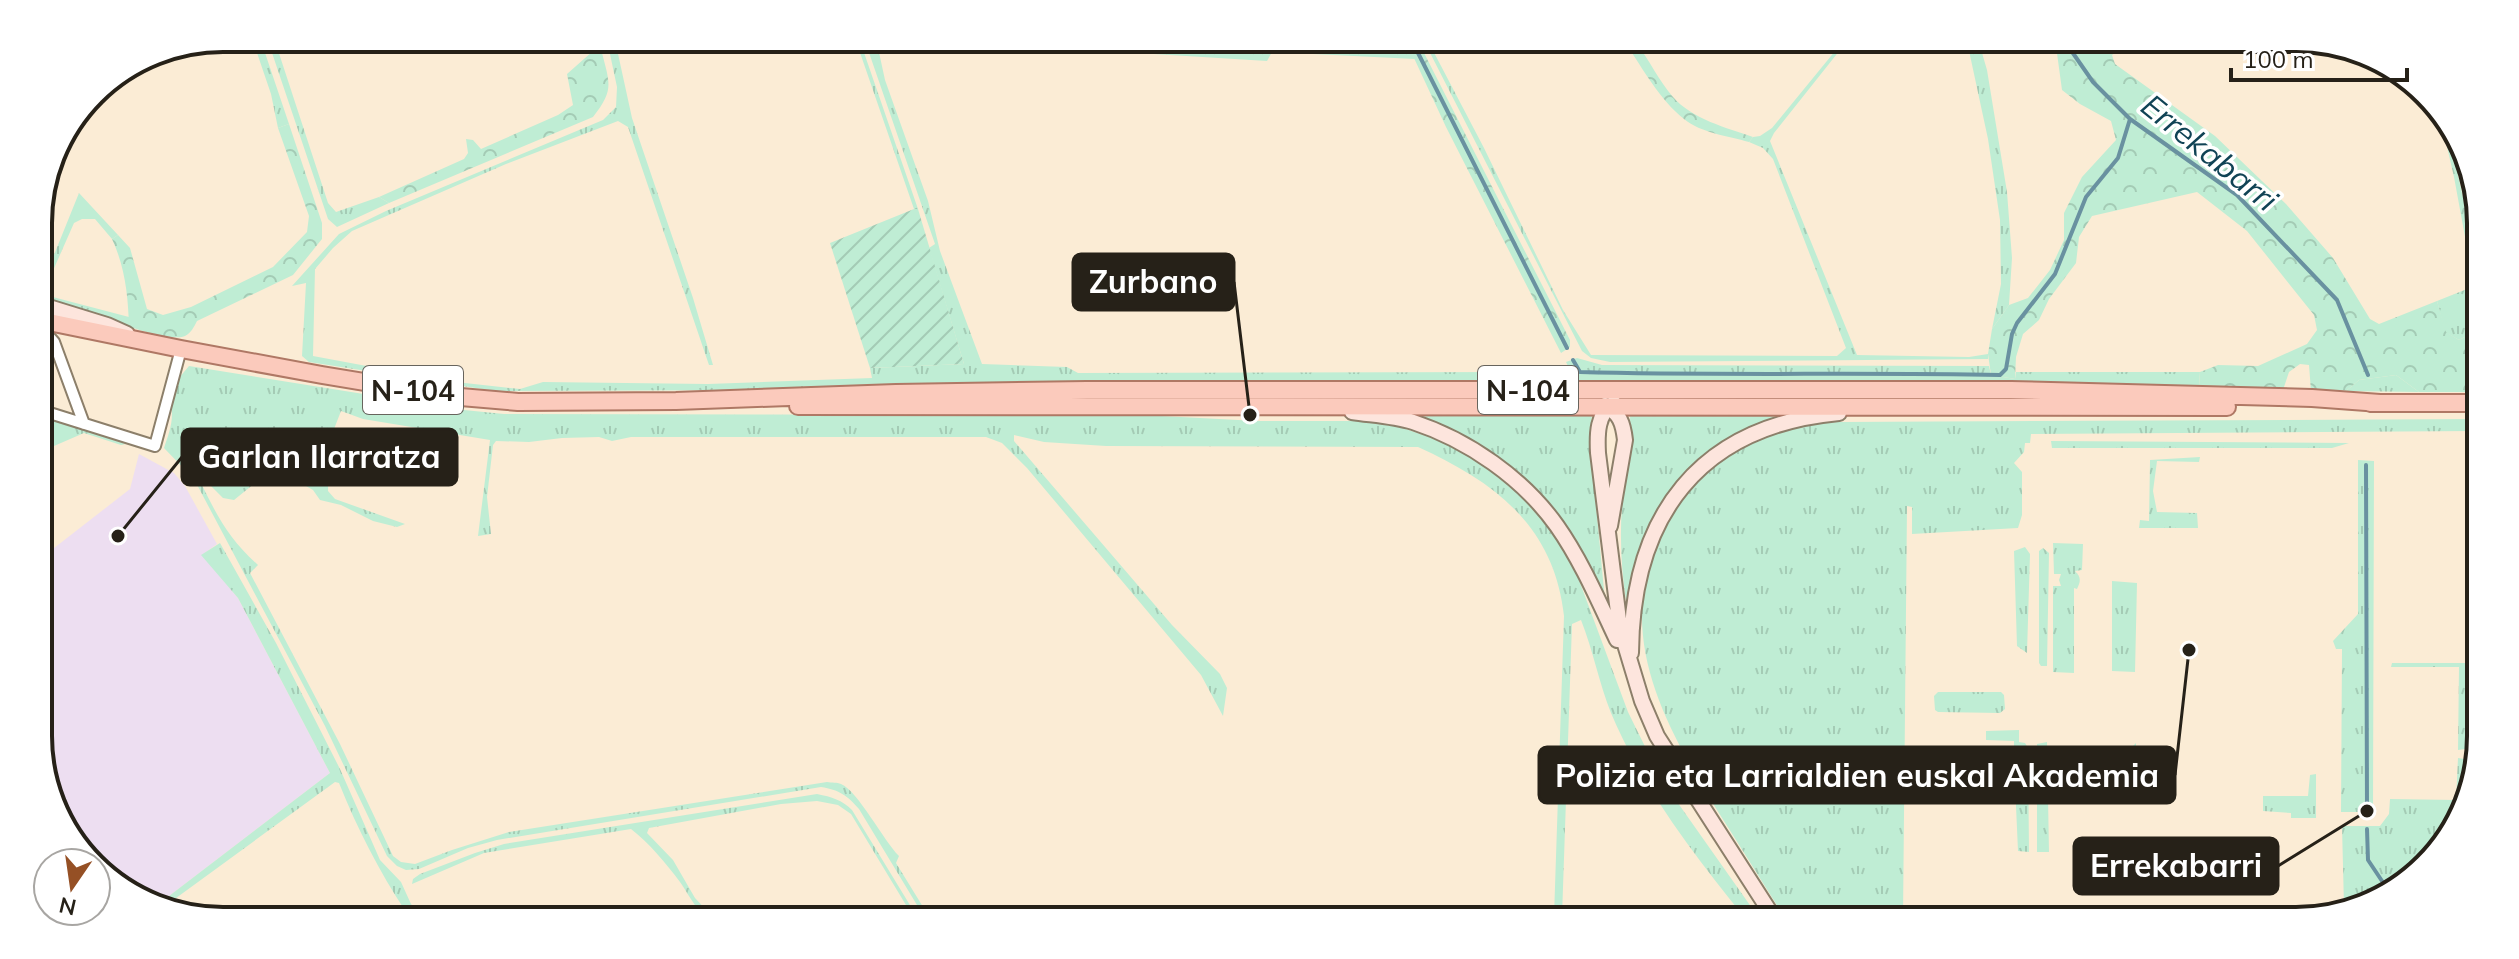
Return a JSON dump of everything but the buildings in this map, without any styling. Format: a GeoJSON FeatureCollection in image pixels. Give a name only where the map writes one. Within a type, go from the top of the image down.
{"type":"FeatureCollection","features":[{"type":"Feature","properties":{"kind":"main road"},"geometry":{"type":"LineString","coordinates":[[52,308],[107,325],[146,342]]}},
{"type":"Feature","properties":{"kind":"main road","name":"N-104"},"geometry":{"type":"LineString","coordinates":[[52,324],[405,389],[487,400],[676,401],[1055,391],[2011,390],[2312,398],[2380,403]]}},
{"type":"Feature","properties":{"kind":"main road"},"geometry":{"type":"LineString","coordinates":[[1631,669],[1618,615],[1597,434],[1601,417],[1608,407],[1623,398],[1660,390]]}},
{"type":"Feature","properties":{"kind":"main road"},"geometry":{"type":"LineString","coordinates":[[1503,391],[1596,400],[1618,414],[1624,426],[1625,440],[1609,531]]}},
{"type":"Feature","properties":{"kind":"main road","name":"N-104"},"geometry":{"type":"LineString","coordinates":[[676,401],[901,407],[2298,407],[2467,403]]}},
{"type":"Feature","properties":{"kind":"main road"},"geometry":{"type":"LineString","coordinates":[[1288,405],[1411,422],[1447,436],[1511,477],[1536,501],[1557,526],[1587,579],[1631,669],[1657,736],[1767,907]]}},
{"type":"Feature","properties":{"kind":"main road"},"geometry":{"type":"LineString","coordinates":[[1631,669],[1636,595],[1650,541],[1678,491],[1699,470],[1737,441],[1780,423],[1810,416],[1892,407]]}},
{"type":"Feature","properties":{"kind":"street"},"geometry":{"type":"LineString","coordinates":[[52,339],[84,424]]}},
{"type":"Feature","properties":{"kind":"street"},"geometry":{"type":"LineString","coordinates":[[52,414],[155,446],[181,349]]}},
{"type":"Feature","properties":{"kind":"shaded area"},"geometry":{"type":"Polygon","coordinates":[[[139,454],[174,473],[185,486],[217,544],[202,555],[238,598],[330,773],[167,898],[112,866],[112,847],[93,847],[70,812],[61,791],[52,747],[52,550],[130,489],[139,454]]]}},
{"type":"Feature","properties":{"kind":"green space"},"geometry":{"type":"Polygon","coordinates":[[[257,52],[265,52],[289,124],[278,128],[271,94],[257,52]]]}},
{"type":"Feature","properties":{"kind":"green space"},"geometry":{"type":"Polygon","coordinates":[[[272,52],[279,52],[328,203],[336,212],[379,197],[389,203],[337,227],[328,219],[272,52]]]}},
{"type":"Feature","properties":{"kind":"green space"},"geometry":{"type":"Polygon","coordinates":[[[592,52],[602,53],[608,86],[604,100],[593,117],[389,203],[379,197],[464,159],[468,153],[466,139],[473,140],[481,149],[558,115],[573,105],[567,74],[592,52]]]}},
{"type":"Feature","properties":{"kind":"green space"},"geometry":{"type":"Polygon","coordinates":[[[610,52],[618,52],[632,118],[713,365],[709,365],[628,127],[618,121],[506,164],[352,231],[315,269],[313,356],[447,381],[520,389],[543,382],[708,384],[872,378],[870,368],[964,364],[929,248],[935,244],[869,52],[879,52],[885,80],[928,201],[940,251],[982,364],[1067,367],[1078,373],[1554,372],[1569,368],[1566,362],[1577,358],[1602,365],[1989,366],[1991,375],[2015,379],[2016,372],[2200,372],[2199,387],[2071,383],[1161,382],[980,383],[763,390],[495,391],[309,362],[302,356],[306,283],[292,286],[339,234],[386,211],[603,120],[616,107],[617,87],[610,52]]]}},
{"type":"Feature","properties":{"kind":"green space"},"geometry":{"type":"Polygon","coordinates":[[[860,52],[864,52],[918,209],[914,209],[860,52]]]}},
{"type":"Feature","properties":{"kind":"green space"},"geometry":{"type":"Polygon","coordinates":[[[1122,52],[1272,52],[1267,61],[1122,52]]]}},
{"type":"Feature","properties":{"kind":"green space"},"geometry":{"type":"Polygon","coordinates":[[[1272,52],[1412,52],[1415,59],[1272,52]]]}},
{"type":"Feature","properties":{"kind":"green space"},"geometry":{"type":"Polygon","coordinates":[[[1411,52],[1424,52],[1570,340],[1570,347],[1561,353],[1411,52]]]}},
{"type":"Feature","properties":{"kind":"green space"},"geometry":{"type":"Polygon","coordinates":[[[1430,52],[1434,52],[1563,310],[1591,355],[1837,356],[1846,348],[1773,159],[1763,148],[1749,142],[1772,128],[1834,52],[1838,52],[1770,141],[1857,355],[1969,357],[1988,354],[1988,359],[1610,362],[1591,358],[1582,351],[1430,52]]]}},
{"type":"Feature","properties":{"kind":"green space"},"geometry":{"type":"Polygon","coordinates":[[[1631,52],[1642,52],[1681,105],[1710,122],[1753,137],[1749,142],[1698,128],[1675,111],[1631,52]]]}},
{"type":"Feature","properties":{"kind":"green space"},"geometry":{"type":"Polygon","coordinates":[[[1969,52],[1982,52],[1987,70],[2007,192],[2012,258],[2009,305],[1992,329],[2001,284],[2000,220],[1988,139],[1969,52]]]}},
{"type":"Feature","properties":{"kind":"green space"},"geometry":{"type":"Polygon","coordinates":[[[2057,52],[2116,52],[2112,55],[2115,64],[2215,136],[2286,204],[2333,258],[2370,319],[2379,324],[2437,301],[2446,332],[2459,340],[2467,336],[2467,392],[2419,392],[2396,375],[2359,380],[2346,391],[2311,391],[2309,365],[2300,364],[2289,372],[2283,390],[2199,387],[2200,372],[2218,365],[2258,366],[2307,344],[2317,330],[2314,315],[2247,231],[2197,192],[2092,216],[2079,237],[2076,263],[2049,299],[2039,320],[2023,334],[2016,357],[2015,379],[1991,375],[1988,354],[1992,329],[2009,305],[2028,298],[2050,270],[2064,240],[2064,213],[2082,177],[2116,140],[2111,121],[2062,90],[2057,52]]]}},
{"type":"Feature","properties":{"kind":"green space"},"geometry":{"type":"Polygon","coordinates":[[[289,124],[322,223],[322,239],[293,275],[197,321],[185,336],[149,333],[129,326],[125,281],[112,239],[118,235],[130,248],[147,309],[163,315],[191,307],[273,267],[307,232],[309,216],[278,128],[289,124]]]}},
{"type":"Feature","properties":{"kind":"green space"},"geometry":{"type":"Polygon","coordinates":[[[2446,141],[2455,160],[2467,214],[2467,247],[2446,141]]]}},
{"type":"Feature","properties":{"kind":"green space"},"geometry":{"type":"Polygon","coordinates":[[[79,193],[118,235],[112,239],[95,219],[82,219],[74,223],[52,273],[52,260],[79,193]]]}},
{"type":"Feature","properties":{"kind":"green space"},"geometry":{"type":"Polygon","coordinates":[[[918,209],[964,364],[870,368],[830,243],[918,209]]]}},
{"type":"Feature","properties":{"kind":"green space"},"geometry":{"type":"Polygon","coordinates":[[[2467,289],[2467,336],[2459,340],[2445,332],[2437,301],[2467,289]]]}},
{"type":"Feature","properties":{"kind":"green space"},"geometry":{"type":"Polygon","coordinates":[[[52,297],[129,317],[129,326],[52,302],[52,297]]]}},
{"type":"Feature","properties":{"kind":"green space"},"geometry":{"type":"Polygon","coordinates":[[[189,366],[504,414],[1143,415],[1257,421],[1362,421],[1397,426],[1471,456],[1495,472],[1528,500],[1556,536],[1576,572],[1628,712],[1661,779],[1751,907],[1737,907],[1654,795],[1611,713],[1581,620],[1572,624],[1562,907],[1554,907],[1564,616],[1558,584],[1534,532],[1516,511],[1472,476],[1418,447],[1106,446],[1044,442],[1014,435],[1014,441],[1172,625],[1220,674],[1227,688],[1223,716],[1201,675],[1027,468],[1002,443],[986,437],[631,437],[612,441],[599,437],[496,441],[487,497],[491,534],[478,536],[490,440],[363,419],[341,411],[329,442],[328,491],[335,499],[405,524],[397,527],[373,521],[341,505],[320,500],[313,490],[285,474],[265,475],[234,500],[223,498],[208,483],[202,485],[226,528],[258,565],[250,573],[340,744],[393,856],[401,862],[415,864],[509,832],[827,782],[841,784],[855,796],[899,856],[896,863],[923,907],[918,907],[859,809],[842,794],[821,787],[497,840],[468,848],[419,869],[406,870],[387,856],[325,726],[194,479],[164,448],[171,424],[169,400],[173,385],[189,366]]]}},
{"type":"Feature","properties":{"kind":"green space"},"geometry":{"type":"Polygon","coordinates":[[[2396,375],[2419,392],[2346,391],[2359,380],[2396,375]]]}},
{"type":"Feature","properties":{"kind":"green space"},"geometry":{"type":"Polygon","coordinates":[[[1592,414],[1590,440],[1605,601],[1513,471],[1481,447],[1409,415],[1592,414]]]}},
{"type":"Feature","properties":{"kind":"green space"},"geometry":{"type":"Polygon","coordinates":[[[1630,414],[1780,415],[1728,441],[1668,497],[1648,529],[1638,554],[1627,608],[1621,523],[1630,414]]]}},
{"type":"Feature","properties":{"kind":"green space"},"geometry":{"type":"Polygon","coordinates":[[[2467,419],[2467,431],[2031,434],[2030,443],[2025,443],[2024,452],[2014,463],[2022,472],[2022,515],[2018,528],[1912,534],[1912,507],[1907,506],[1903,907],[1778,907],[1694,772],[1658,697],[1647,659],[1642,620],[1645,581],[1658,541],[1682,501],[1718,463],[1747,444],[1779,430],[1801,424],[2467,419]]]}},
{"type":"Feature","properties":{"kind":"green space"},"geometry":{"type":"Polygon","coordinates":[[[52,420],[126,444],[84,433],[54,446],[52,420]]]}},
{"type":"Feature","properties":{"kind":"green space"},"geometry":{"type":"Polygon","coordinates":[[[2051,441],[2349,443],[2332,448],[2052,448],[2051,441]]]}},
{"type":"Feature","properties":{"kind":"green space"},"geometry":{"type":"Polygon","coordinates":[[[2200,457],[2199,462],[2157,461],[2153,491],[2157,512],[2197,513],[2198,528],[2139,528],[2140,520],[2149,521],[2150,460],[2200,457]]]}},
{"type":"Feature","properties":{"kind":"green space"},"geometry":{"type":"Polygon","coordinates":[[[2358,460],[2374,461],[2373,812],[2341,812],[2342,649],[2336,649],[2333,641],[2358,614],[2358,460]]]}},
{"type":"Feature","properties":{"kind":"green space"},"geometry":{"type":"Polygon","coordinates":[[[220,543],[276,643],[340,769],[380,860],[401,882],[414,907],[403,907],[396,897],[369,849],[339,783],[335,782],[174,900],[167,898],[330,773],[238,598],[201,555],[220,543]]]}},
{"type":"Feature","properties":{"kind":"green space"},"geometry":{"type":"Polygon","coordinates":[[[2053,543],[2083,544],[2082,570],[2075,571],[2080,579],[2077,589],[2074,588],[2074,673],[2053,672],[2053,586],[2061,586],[2061,574],[2054,574],[2053,543]]]}},
{"type":"Feature","properties":{"kind":"green space"},"geometry":{"type":"Polygon","coordinates":[[[2025,547],[2030,554],[2027,653],[2017,646],[2014,551],[2025,547]]]}},
{"type":"Feature","properties":{"kind":"green space"},"geometry":{"type":"Polygon","coordinates":[[[2043,548],[2049,553],[2047,666],[2039,663],[2039,551],[2043,548]]]}},
{"type":"Feature","properties":{"kind":"green space"},"geometry":{"type":"Polygon","coordinates":[[[2112,581],[2137,583],[2135,672],[2112,671],[2112,581]]]}},
{"type":"Feature","properties":{"kind":"green space"},"geometry":{"type":"Polygon","coordinates":[[[2392,663],[2465,663],[2465,749],[2458,750],[2459,667],[2391,667],[2392,663]]]}},
{"type":"Feature","properties":{"kind":"green space"},"geometry":{"type":"Polygon","coordinates":[[[1938,692],[2001,692],[2005,709],[2000,713],[1938,712],[1935,710],[1934,696],[1938,692]]]}},
{"type":"Feature","properties":{"kind":"green space"},"geometry":{"type":"Polygon","coordinates":[[[2019,730],[2019,742],[2025,743],[2028,748],[2029,852],[2018,851],[2014,761],[1920,758],[1918,752],[2014,754],[2014,741],[1986,740],[1986,731],[2019,730]]]}},
{"type":"Feature","properties":{"kind":"green space"},"geometry":{"type":"Polygon","coordinates":[[[2047,742],[2049,852],[2037,852],[2037,744],[2047,742]]]}},
{"type":"Feature","properties":{"kind":"green space"},"geometry":{"type":"Polygon","coordinates":[[[2136,743],[2136,786],[2109,785],[2109,747],[2132,747],[2136,743]]]}},
{"type":"Feature","properties":{"kind":"green space"},"geometry":{"type":"Polygon","coordinates":[[[2458,758],[2464,759],[2464,769],[2456,795],[2458,758]]]}},
{"type":"Feature","properties":{"kind":"green space"},"geometry":{"type":"Polygon","coordinates":[[[2316,774],[2316,818],[2291,818],[2291,813],[2263,811],[2263,796],[2308,796],[2310,775],[2316,774]]]}},
{"type":"Feature","properties":{"kind":"green space"},"geometry":{"type":"Polygon","coordinates":[[[817,794],[836,799],[852,810],[911,907],[907,907],[851,814],[838,805],[817,801],[781,804],[649,828],[647,833],[673,860],[703,907],[697,907],[663,860],[631,829],[484,853],[412,884],[420,874],[504,844],[817,794]]]}},
{"type":"Feature","properties":{"kind":"green space"},"geometry":{"type":"Polygon","coordinates":[[[2390,799],[2454,800],[2438,831],[2409,865],[2382,884],[2344,900],[2342,826],[2380,826],[2389,814],[2390,799]]]}},
{"type":"Feature","properties":{"kind":"waterway"},"geometry":{"type":"LineString","coordinates":[[1418,52],[1567,348]]}},
{"type":"Feature","properties":{"kind":"waterway","name":"Errekabarri"},"geometry":{"type":"LineString","coordinates":[[2072,52],[2093,82],[2130,119],[2237,195],[2337,300],[2368,375]]}},
{"type":"Feature","properties":{"kind":"waterway"},"geometry":{"type":"LineString","coordinates":[[1573,360],[1580,372],[2000,375],[2006,369],[2017,323],[2055,274],[2086,197],[2118,158],[2130,119]]}},
{"type":"Feature","properties":{"kind":"waterway","name":"Errekabarri"},"geometry":{"type":"LineString","coordinates":[[2366,465],[2367,811]]}},
{"type":"Feature","properties":{"kind":"waterway","name":"Errekabarri"},"geometry":{"type":"LineString","coordinates":[[2367,829],[2368,860],[2383,883]]}},
{"type":"Feature","properties":{"kind":"place","name":"Zurbano"},"geometry":{"type":"Point","coordinates":[1250,415]}},
{"type":"Feature","properties":{"kind":"place","name":"Garlan Ilarratza"},"geometry":{"type":"Point","coordinates":[118,536]}},
{"type":"Feature","properties":{"kind":"place","name":"Polizia eta Larrialdien euskal Akademia"},"geometry":{"type":"Point","coordinates":[2189,650]}},
{"type":"Feature","properties":{"kind":"place","name":"Errekabarri"},"geometry":{"type":"Point","coordinates":[2367,811]}}]}
